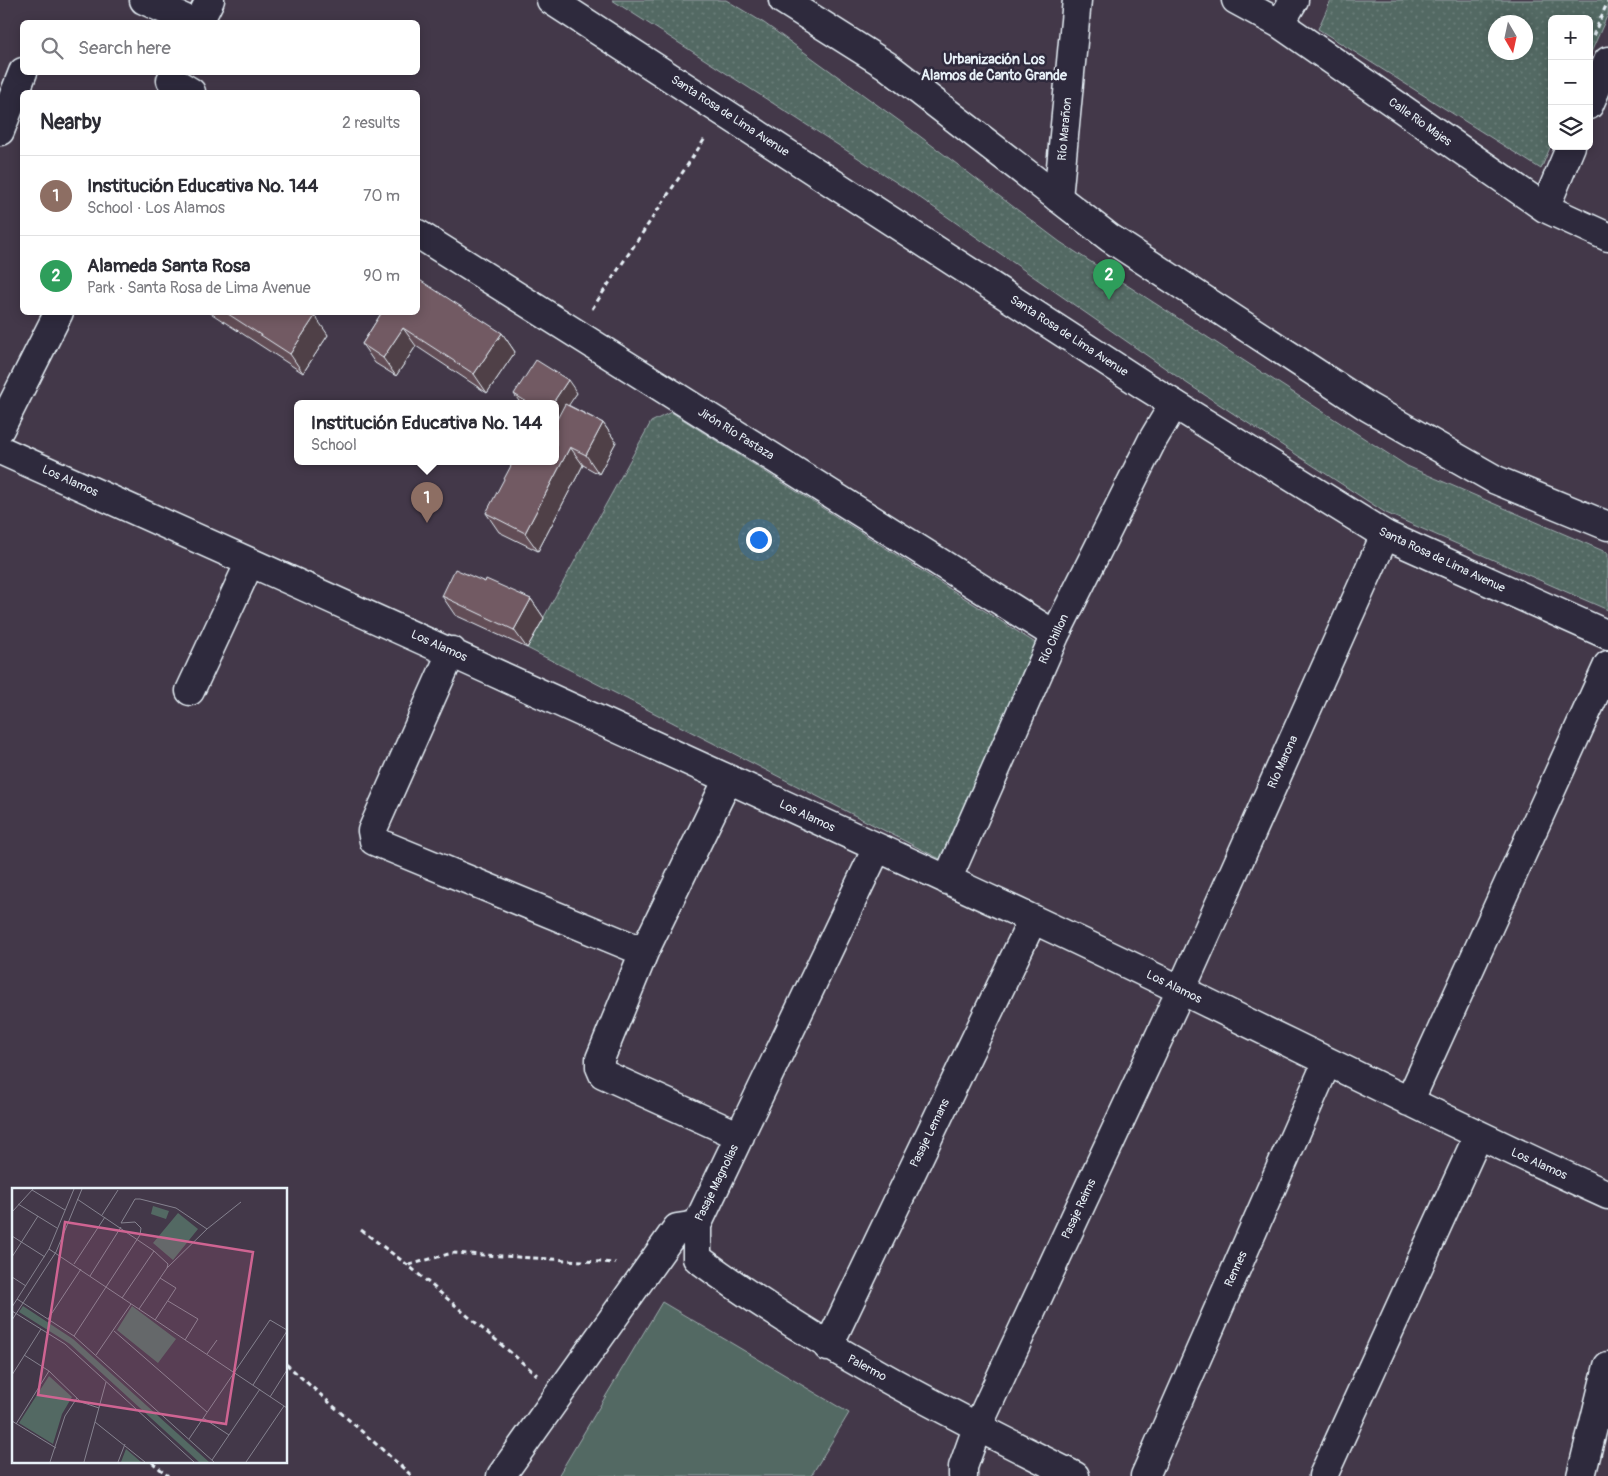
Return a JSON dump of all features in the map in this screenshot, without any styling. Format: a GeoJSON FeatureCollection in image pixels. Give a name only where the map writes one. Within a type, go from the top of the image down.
{"type":"FeatureCollection","features":[{"type":"Feature","properties":{"kind":"street"},"geometry":{"type":"LineString","coordinates":[[144,0],[188,20]]}},
{"type":"Feature","properties":{"kind":"street"},"geometry":{"type":"LineString","coordinates":[[200,20],[210,0]]}},
{"type":"Feature","properties":{"kind":"street","name":"Santa Rosa de Lima Avenue"},"geometry":{"type":"LineString","coordinates":[[551,0],[1174,404],[1385,535],[1608,636]]}},
{"type":"Feature","properties":{"kind":"street"},"geometry":{"type":"LineString","coordinates":[[783,0],[886,65],[1110,238],[1400,426],[1496,480],[1608,526]]}},
{"type":"Feature","properties":{"kind":"street","name":"Río Marañon"},"geometry":{"type":"LineString","coordinates":[[1058,198],[1077,0]]}},
{"type":"Feature","properties":{"kind":"street","name":"Calle Rio Majes"},"geometry":{"type":"LineString","coordinates":[[1236,0],[1280,24],[1545,208],[1608,237]]}},
{"type":"Feature","properties":{"kind":"street"},"geometry":{"type":"LineString","coordinates":[[1280,24],[1294,0]]}},
{"type":"Feature","properties":{"kind":"street"},"geometry":{"type":"LineString","coordinates":[[1593,96],[1608,61]]}},
{"type":"Feature","properties":{"kind":"street"},"geometry":{"type":"LineString","coordinates":[[0,131],[22,75]]}},
{"type":"Feature","properties":{"kind":"street"},"geometry":{"type":"LineString","coordinates":[[1545,208],[1569,150]]}},
{"type":"Feature","properties":{"kind":"street","name":"Jirón Río Pastaza"},"geometry":{"type":"LineString","coordinates":[[420,235],[1055,635]]}},
{"type":"Feature","properties":{"kind":"street"},"geometry":{"type":"LineString","coordinates":[[0,430],[58,315]]}},
{"type":"Feature","properties":{"kind":"street","name":"Río Chillon"},"geometry":{"type":"LineString","coordinates":[[947,880],[1055,635],[1152,441],[1174,404]]}},
{"type":"Feature","properties":{"kind":"street","name":"Los Alamos"},"geometry":{"type":"LineString","coordinates":[[0,450],[452,651],[1033,919],[1478,1136],[1608,1195]]}},
{"type":"Feature","properties":{"kind":"street","name":"Río Marona"},"geometry":{"type":"LineString","coordinates":[[1181,990],[1385,535]]}},
{"type":"Feature","properties":{"kind":"street"},"geometry":{"type":"LineString","coordinates":[[190,691],[250,562]]}},
{"type":"Feature","properties":{"kind":"street"},"geometry":{"type":"LineString","coordinates":[[452,651],[372,831],[374,841],[644,952]]}},
{"type":"Feature","properties":{"kind":"street"},"geometry":{"type":"LineString","coordinates":[[1409,1102],[1608,665]]}},
{"type":"Feature","properties":{"kind":"street"},"geometry":{"type":"LineString","coordinates":[[728,779],[644,952],[600,1059],[600,1067],[603,1074],[740,1136]]}},
{"type":"Feature","properties":{"kind":"street","name":"Pasaje Magnolias"},"geometry":{"type":"LineString","coordinates":[[501,1476],[677,1228],[697,1225],[877,848]]}},
{"type":"Feature","properties":{"kind":"street","name":"Pasaje Lemans"},"geometry":{"type":"LineString","coordinates":[[828,1347],[1033,919]]}},
{"type":"Feature","properties":{"kind":"street","name":"Pasaje Reims"},"geometry":{"type":"LineString","coordinates":[[963,1476],[963,1467],[977,1428],[1181,990]]}},
{"type":"Feature","properties":{"kind":"street","name":"Rennes"},"geometry":{"type":"LineString","coordinates":[[1145,1476],[1327,1062]]}},
{"type":"Feature","properties":{"kind":"street"},"geometry":{"type":"LineString","coordinates":[[1323,1476],[1478,1136]]}},
{"type":"Feature","properties":{"kind":"street","name":"Palermo"},"geometry":{"type":"LineString","coordinates":[[697,1225],[697,1258],[746,1295],[828,1347],[977,1428],[1075,1476]]}},
{"type":"Feature","properties":{"kind":"street"},"geometry":{"type":"LineString","coordinates":[[1581,1476],[1608,1366]]}},
{"type":"Feature","properties":{"kind":"path"},"geometry":{"type":"LineString","coordinates":[[1593,37],[1608,1]]}},
{"type":"Feature","properties":{"kind":"path"},"geometry":{"type":"LineString","coordinates":[[576,334],[723,111]]}},
{"type":"Feature","properties":{"kind":"path"},"geometry":{"type":"LineString","coordinates":[[361,1230],[409,1266],[558,1394]]}},
{"type":"Feature","properties":{"kind":"path"},"geometry":{"type":"LineString","coordinates":[[409,1266],[452,1253],[651,1265]]}},
{"type":"Feature","properties":{"kind":"path"},"geometry":{"type":"LineString","coordinates":[[288,1366],[412,1476]]}},
{"type":"Feature","properties":{"kind":"path"},"geometry":{"type":"LineString","coordinates":[[154,1464],[168,1476]]}},
{"type":"Feature","properties":{"kind":"green space"},"geometry":{"type":"Polygon","coordinates":[[[612,0],[726,0],[764,23],[905,125],[1060,242],[1407,466],[1608,553],[1608,610],[1386,513],[1188,384],[916,195],[612,0]]]}},
{"type":"Feature","properties":{"kind":"green space"},"geometry":{"type":"Polygon","coordinates":[[[1331,0],[1608,0],[1608,14],[1593,48],[1593,15],[1548,15],[1549,150],[1541,169],[1318,29],[1331,0]]]}},
{"type":"Feature","properties":{"kind":"green space"},"geometry":{"type":"Polygon","coordinates":[[[671,412],[1037,644],[940,859],[527,648],[651,422],[671,412]]]}},
{"type":"Feature","properties":{"kind":"green space"},"geometry":{"type":"Polygon","coordinates":[[[662,1302],[849,1413],[811,1476],[558,1476],[662,1302]]]}},
{"type":"Feature","properties":{"kind":"building"},"geometry":{"type":"Polygon","coordinates":[[[420,280],[502,333],[474,374],[403,328],[383,358],[362,344],[380,315],[420,315],[420,280]]]}},
{"type":"Feature","properties":{"kind":"building"},"geometry":{"type":"Polygon","coordinates":[[[230,315],[314,315],[315,316],[290,354],[230,315]]]}},
{"type":"Feature","properties":{"kind":"building"},"geometry":{"type":"Polygon","coordinates":[[[536,360],[568,380],[555,400],[524,400],[514,394],[536,360]]]}},
{"type":"Feature","properties":{"kind":"building"},"geometry":{"type":"Polygon","coordinates":[[[565,404],[603,423],[586,455],[570,447],[525,533],[486,513],[511,465],[559,465],[559,415],[565,404]]]}},
{"type":"Feature","properties":{"kind":"building"},"geometry":{"type":"Polygon","coordinates":[[[455,569],[485,582],[486,579],[531,599],[514,630],[442,596],[455,569]]]}},
{"type":"Feature","properties":{"kind":"place","name":"Alameda Santa Rosa"},"geometry":{"type":"Point","coordinates":[1109,300]}},
{"type":"Feature","properties":{"kind":"place","name":"Institución Educativa No. 144"},"geometry":{"type":"Point","coordinates":[427,523]}},
{"type":"Feature","properties":{"kind":"district","name":"Urbanización Los Alamos de Canto Grande"},"geometry":{"type":"Point","coordinates":[994,68]}}]}
